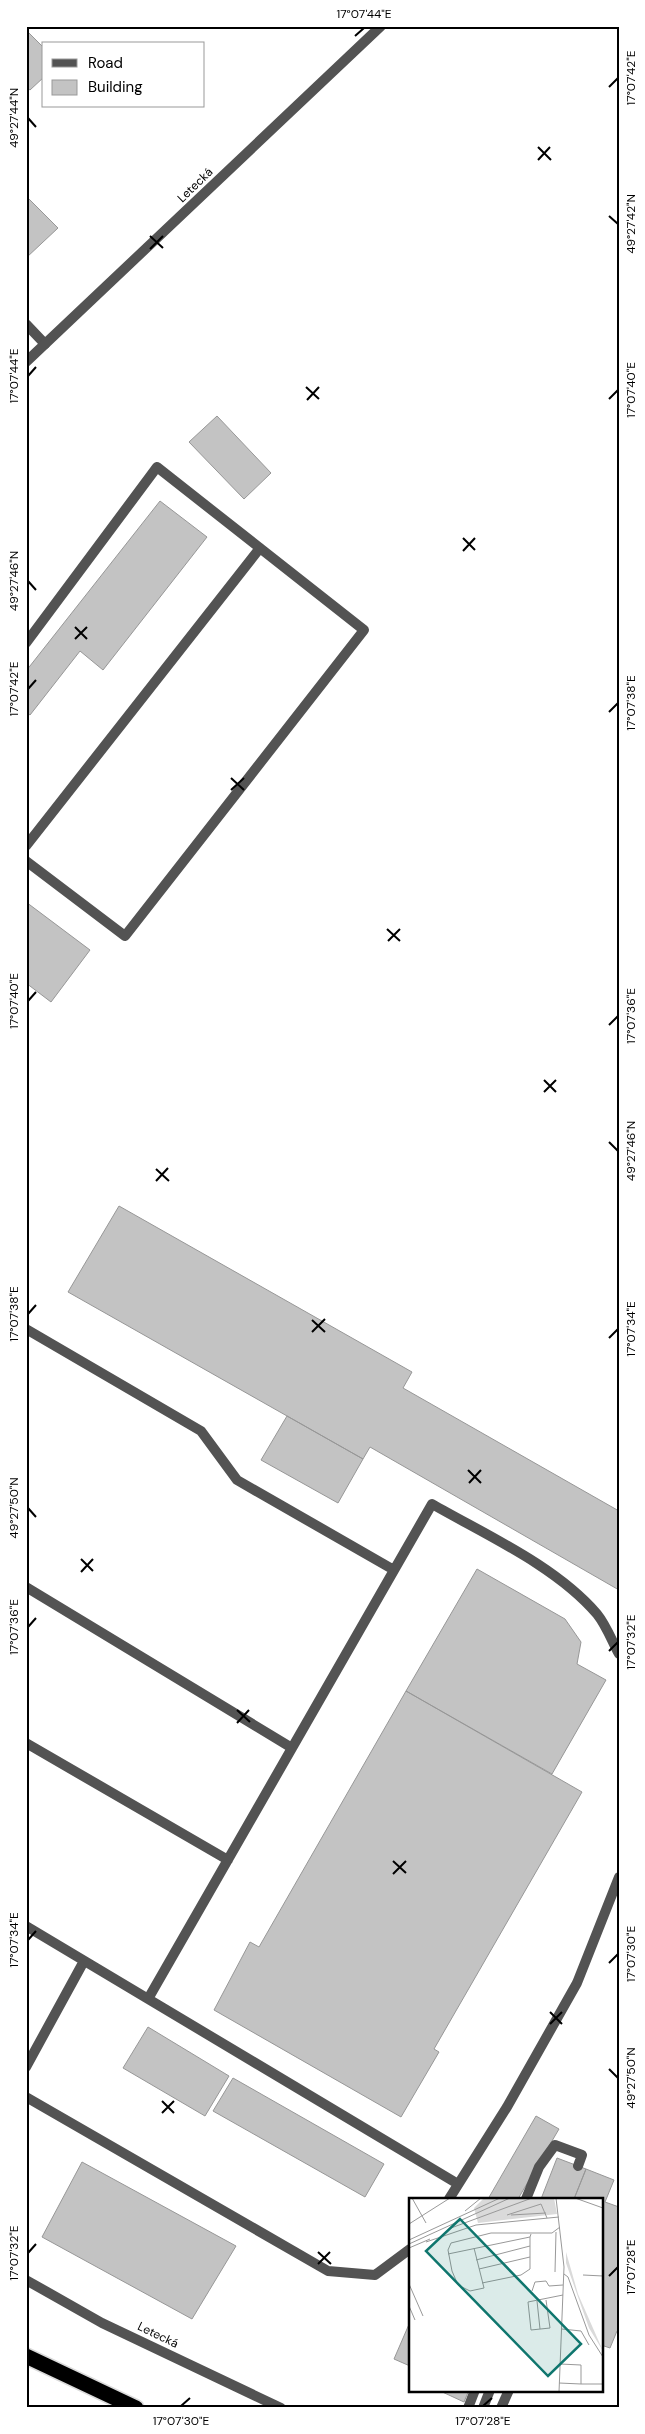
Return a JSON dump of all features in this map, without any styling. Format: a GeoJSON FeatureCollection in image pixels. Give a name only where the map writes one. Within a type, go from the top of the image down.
{"type":"FeatureCollection","features":[{"type":"Feature","properties":{"kind":"highway"},"geometry":{"type":"LineString","coordinates":[[26,2356],[136,2408]]}},
{"type":"Feature","properties":{"kind":"street","name":"Letecká"},"geometry":{"type":"LineString","coordinates":[[26,362],[381,26]]}},
{"type":"Feature","properties":{"kind":"street"},"geometry":{"type":"LineString","coordinates":[[26,324],[45,344]]}},
{"type":"Feature","properties":{"kind":"street"},"geometry":{"type":"LineString","coordinates":[[26,643],[157,467],[364,630],[125,936],[26,861]]}},
{"type":"Feature","properties":{"kind":"street"},"geometry":{"type":"LineString","coordinates":[[26,846],[260,548]]}},
{"type":"Feature","properties":{"kind":"street"},"geometry":{"type":"LineString","coordinates":[[26,1329],[201,1431],[237,1480],[394,1570]]}},
{"type":"Feature","properties":{"kind":"street"},"geometry":{"type":"LineString","coordinates":[[148,1999],[432,1504],[528,1559],[570,1586],[598,1615],[619,1654]]}},
{"type":"Feature","properties":{"kind":"street"},"geometry":{"type":"LineString","coordinates":[[26,1587],[292,1748]]}},
{"type":"Feature","properties":{"kind":"street"},"geometry":{"type":"LineString","coordinates":[[26,1743],[228,1860]]}},
{"type":"Feature","properties":{"kind":"street"},"geometry":{"type":"LineString","coordinates":[[450,2198],[507,2107],[578,1983],[619,1878]]}},
{"type":"Feature","properties":{"kind":"street"},"geometry":{"type":"LineString","coordinates":[[26,1926],[458,2184]]}},
{"type":"Feature","properties":{"kind":"street"},"geometry":{"type":"LineString","coordinates":[[26,2066],[84,1961]]}},
{"type":"Feature","properties":{"kind":"street"},"geometry":{"type":"LineString","coordinates":[[26,2098],[328,2271],[375,2275],[409,2250]]}},
{"type":"Feature","properties":{"kind":"street"},"geometry":{"type":"LineString","coordinates":[[526,2198],[540,2167],[555,2145],[582,2155],[578,2166]]}},
{"type":"Feature","properties":{"kind":"street"},"geometry":{"type":"LineString","coordinates":[[561,2159],[565,2149]]}},
{"type":"Feature","properties":{"kind":"street","name":"Letecká"},"geometry":{"type":"LineString","coordinates":[[26,2280],[102,2323],[281,2408]]}},
{"type":"Feature","properties":{"kind":"street"},"geometry":{"type":"LineString","coordinates":[[468,2408],[474,2392]]}},
{"type":"Feature","properties":{"kind":"street"},"geometry":{"type":"LineString","coordinates":[[483,2408],[489,2392]]}},
{"type":"Feature","properties":{"kind":"street"},"geometry":{"type":"LineString","coordinates":[[501,2408],[508,2392]]}},
{"type":"Feature","properties":{"kind":"building"},"geometry":{"type":"Polygon","coordinates":[[[26,30],[42,46],[42,79],[30,90],[26,87],[26,30]]]}},
{"type":"Feature","properties":{"kind":"building"},"geometry":{"type":"Polygon","coordinates":[[[26,196],[58,228],[26,258],[26,196]]]}},
{"type":"Feature","properties":{"kind":"building"},"geometry":{"type":"Polygon","coordinates":[[[217,416],[271,473],[244,499],[189,442],[217,416]]]}},
{"type":"Feature","properties":{"kind":"building"},"geometry":{"type":"Polygon","coordinates":[[[160,501],[207,537],[103,670],[80,651],[30,715],[26,712],[26,671],[160,501]]]}},
{"type":"Feature","properties":{"kind":"building"},"geometry":{"type":"Polygon","coordinates":[[[26,902],[90,950],[51,1002],[26,983],[26,902]]]}},
{"type":"Feature","properties":{"kind":"building"},"geometry":{"type":"Polygon","coordinates":[[[119,1206],[412,1372],[403,1388],[619,1511],[619,1590],[370,1447],[363,1459],[68,1292],[119,1206]]]}},
{"type":"Feature","properties":{"kind":"building"},"geometry":{"type":"Polygon","coordinates":[[[287,1416],[363,1459],[338,1503],[261,1460],[287,1416]]]}},
{"type":"Feature","properties":{"kind":"building"},"geometry":{"type":"Polygon","coordinates":[[[477,1569],[565,1619],[581,1642],[577,1664],[606,1680],[552,1774],[406,1691],[477,1569]]]}},
{"type":"Feature","properties":{"kind":"building"},"geometry":{"type":"Polygon","coordinates":[[[406,1691],[582,1792],[434,2049],[439,2052],[401,2117],[214,2010],[250,1942],[259,1947],[406,1691]]]}},
{"type":"Feature","properties":{"kind":"building"},"geometry":{"type":"Polygon","coordinates":[[[148,2027],[229,2076],[205,2116],[123,2068],[148,2027]]]}},
{"type":"Feature","properties":{"kind":"building"},"geometry":{"type":"Polygon","coordinates":[[[233,2078],[384,2164],[365,2197],[213,2111],[233,2078]]]}},
{"type":"Feature","properties":{"kind":"building"},"geometry":{"type":"Polygon","coordinates":[[[536,2116],[559,2129],[519,2198],[489,2198],[536,2116]]]}},
{"type":"Feature","properties":{"kind":"building"},"geometry":{"type":"Polygon","coordinates":[[[557,2158],[586,2169],[574,2198],[541,2198],[557,2158]]]}},
{"type":"Feature","properties":{"kind":"building"},"geometry":{"type":"Polygon","coordinates":[[[82,2162],[236,2246],[192,2319],[42,2237],[82,2162]]]}},
{"type":"Feature","properties":{"kind":"building"},"geometry":{"type":"Polygon","coordinates":[[[586,2169],[614,2180],[605,2202],[619,2207],[619,2332],[617,2331],[610,2348],[602,2345],[602,2198],[574,2198],[586,2169]]]}},
{"type":"Feature","properties":{"kind":"building"},"geometry":{"type":"Polygon","coordinates":[[[409,2324],[409,2366],[394,2359],[409,2324]]]}},
{"type":"Feature","properties":{"kind":"building"},"geometry":{"type":"Polygon","coordinates":[[[442,2392],[468,2392],[464,2402],[442,2392]]]}}]}
